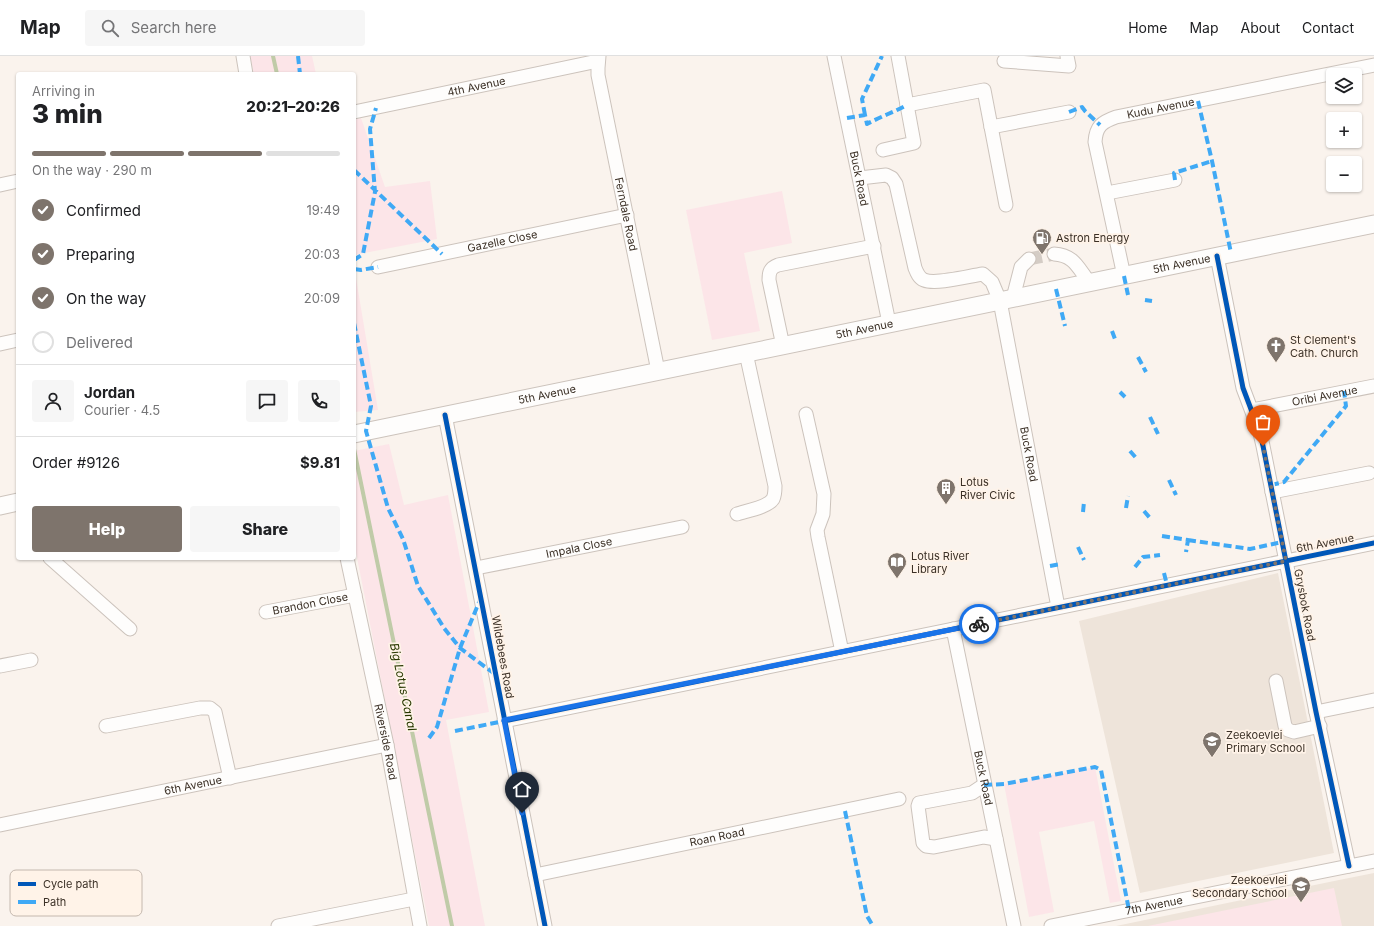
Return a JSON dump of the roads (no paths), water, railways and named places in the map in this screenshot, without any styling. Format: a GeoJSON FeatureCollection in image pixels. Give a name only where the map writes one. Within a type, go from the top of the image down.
{"type":"FeatureCollection","features":[{"type":"Feature","properties":{"kind":"main road","name":"5th Avenue"},"geometry":{"type":"LineString","coordinates":[[360,433],[1374,224]]}},
{"type":"Feature","properties":{"kind":"main road"},"geometry":{"type":"LineString","coordinates":[[0,506],[16,502]]}},
{"type":"Feature","properties":{"kind":"street"},"geometry":{"type":"LineString","coordinates":[[243,56],[246,72]]}},
{"type":"Feature","properties":{"kind":"street","name":"Buck Road"},"geometry":{"type":"LineString","coordinates":[[834,56],[889,323]]}},
{"type":"Feature","properties":{"kind":"street"},"geometry":{"type":"LineString","coordinates":[[883,150],[914,143],[898,56]]}},
{"type":"Feature","properties":{"kind":"street"},"geometry":{"type":"LineString","coordinates":[[1004,61],[1069,66],[1067,56]]}},
{"type":"Feature","properties":{"kind":"street","name":"4th Avenue"},"geometry":{"type":"LineString","coordinates":[[356,112],[599,59]]}},
{"type":"Feature","properties":{"kind":"street","name":"Ferndale Road"},"geometry":{"type":"LineString","coordinates":[[599,59],[598,75],[658,371]]}},
{"type":"Feature","properties":{"kind":"street","name":"Kudu Avenue"},"geometry":{"type":"LineString","coordinates":[[1124,276],[1096,142],[1096,133],[1100,125],[1108,120],[1131,114],[1374,65]]}},
{"type":"Feature","properties":{"kind":"street"},"geometry":{"type":"LineString","coordinates":[[907,105],[984,90],[1006,205]]}},
{"type":"Feature","properties":{"kind":"street"},"geometry":{"type":"LineString","coordinates":[[991,127],[1069,112]]}},
{"type":"Feature","properties":{"kind":"street"},"geometry":{"type":"LineString","coordinates":[[860,178],[886,175],[892,178],[896,184],[915,268],[918,275],[923,280],[934,282],[983,274],[1007,299],[1021,267],[1030,259]]}},
{"type":"Feature","properties":{"kind":"street"},"geometry":{"type":"LineString","coordinates":[[1107,193],[1175,180]]}},
{"type":"Feature","properties":{"kind":"street"},"geometry":{"type":"LineString","coordinates":[[0,185],[16,181]]}},
{"type":"Feature","properties":{"kind":"street","name":"Gazelle Close"},"geometry":{"type":"LineString","coordinates":[[378,267],[627,215]]}},
{"type":"Feature","properties":{"kind":"street"},"geometry":{"type":"LineString","coordinates":[[783,346],[769,273],[772,268],[778,265],[874,246]]}},
{"type":"Feature","properties":{"kind":"street"},"geometry":{"type":"LineString","coordinates":[[1054,254],[1068,256],[1089,282]]}},
{"type":"Feature","properties":{"kind":"street","name":"Grysbok Road"},"geometry":{"type":"LineString","coordinates":[[1216,256],[1243,388],[1252,410],[1263,446],[1316,712],[1349,866]]}},
{"type":"Feature","properties":{"kind":"street","name":"Buck Road"},"geometry":{"type":"LineString","coordinates":[[1007,299],[1058,607]]}},
{"type":"Feature","properties":{"kind":"street"},"geometry":{"type":"LineString","coordinates":[[0,344],[16,340]]}},
{"type":"Feature","properties":{"kind":"street"},"geometry":{"type":"LineString","coordinates":[[736,514],[766,504],[772,500],[775,494],[775,486],[746,354]]}},
{"type":"Feature","properties":{"kind":"street","name":"Oribi Avenue"},"geometry":{"type":"LineString","coordinates":[[1252,410],[1374,386]]}},
{"type":"Feature","properties":{"kind":"street"},"geometry":{"type":"LineString","coordinates":[[806,414],[824,494],[823,514],[817,530],[818,538],[842,652]]}},
{"type":"Feature","properties":{"kind":"street","name":"Wildebees Road"},"geometry":{"type":"LineString","coordinates":[[446,415],[545,926]]}},
{"type":"Feature","properties":{"kind":"street"},"geometry":{"type":"LineString","coordinates":[[1272,492],[1369,473]]}},
{"type":"Feature","properties":{"kind":"street","name":"Impala Close"},"geometry":{"type":"LineString","coordinates":[[476,568],[682,527]]}},
{"type":"Feature","properties":{"kind":"street","name":"6th Avenue"},"geometry":{"type":"LineString","coordinates":[[504,720],[1374,543]]}},
{"type":"Feature","properties":{"kind":"street"},"geometry":{"type":"LineString","coordinates":[[52,560],[130,629]]}},
{"type":"Feature","properties":{"kind":"street","name":"Riverside Road"},"geometry":{"type":"LineString","coordinates":[[347,560],[386,745],[420,926]]}},
{"type":"Feature","properties":{"kind":"street","name":"Brandon Close"},"geometry":{"type":"LineString","coordinates":[[266,612],[354,595]]}},
{"type":"Feature","properties":{"kind":"street","name":"Buck Road"},"geometry":{"type":"LineString","coordinates":[[953,629],[1014,926]]}},
{"type":"Feature","properties":{"kind":"street"},"geometry":{"type":"LineString","coordinates":[[0,666],[31,660]]}},
{"type":"Feature","properties":{"kind":"street"},"geometry":{"type":"LineString","coordinates":[[1276,681],[1285,726],[1288,730],[1294,732],[1320,726]]}},
{"type":"Feature","properties":{"kind":"street"},"geometry":{"type":"LineString","coordinates":[[1316,712],[1374,700]]}},
{"type":"Feature","properties":{"kind":"street"},"geometry":{"type":"LineString","coordinates":[[106,726],[200,708],[210,708],[215,712],[230,778]]}},
{"type":"Feature","properties":{"kind":"street","name":"6th Avenue"},"geometry":{"type":"LineString","coordinates":[[0,825],[386,745]]}},
{"type":"Feature","properties":{"kind":"street"},"geometry":{"type":"LineString","coordinates":[[984,785],[972,793],[919,803],[918,806],[923,844],[934,848],[984,837],[996,839]]}},
{"type":"Feature","properties":{"kind":"street","name":"Roan Road"},"geometry":{"type":"LineString","coordinates":[[534,874],[899,800]]}},
{"type":"Feature","properties":{"kind":"street","name":"7th Avenue"},"geometry":{"type":"LineString","coordinates":[[1051,926],[1374,861]]}},
{"type":"Feature","properties":{"kind":"street"},"geometry":{"type":"LineString","coordinates":[[278,926],[414,899]]}},
{"type":"Feature","properties":{"kind":"waterway","name":"Big Lotus Canal"},"geometry":{"type":"LineString","coordinates":[[273,56],[277,72]]}},
{"type":"Feature","properties":{"kind":"waterway","name":"Big Lotus Canal"},"geometry":{"type":"LineString","coordinates":[[356,459],[452,926]]}},
{"type":"Feature","properties":{"kind":"tunnel"},"geometry":{"type":"LineString","coordinates":[[1029,259],[1054,254]]}},
{"type":"Feature","properties":{"kind":"place","name":"Astron Energy"},"geometry":{"type":"Point","coordinates":[1042,255]}},
{"type":"Feature","properties":{"kind":"place","name":"St Clement's Cath. Church"},"geometry":{"type":"Point","coordinates":[1276,363]}},
{"type":"Feature","properties":{"kind":"place","name":"Lotus River Civic"},"geometry":{"type":"Point","coordinates":[946,505]}},
{"type":"Feature","properties":{"kind":"place","name":"Lotus River Library"},"geometry":{"type":"Point","coordinates":[897,579]}},
{"type":"Feature","properties":{"kind":"place","name":"Zeekoevlei Primary School"},"geometry":{"type":"Point","coordinates":[1212,758]}},
{"type":"Feature","properties":{"kind":"place","name":"Zeekoevlei Secondary School"},"geometry":{"type":"Point","coordinates":[1301,903]}}]}
